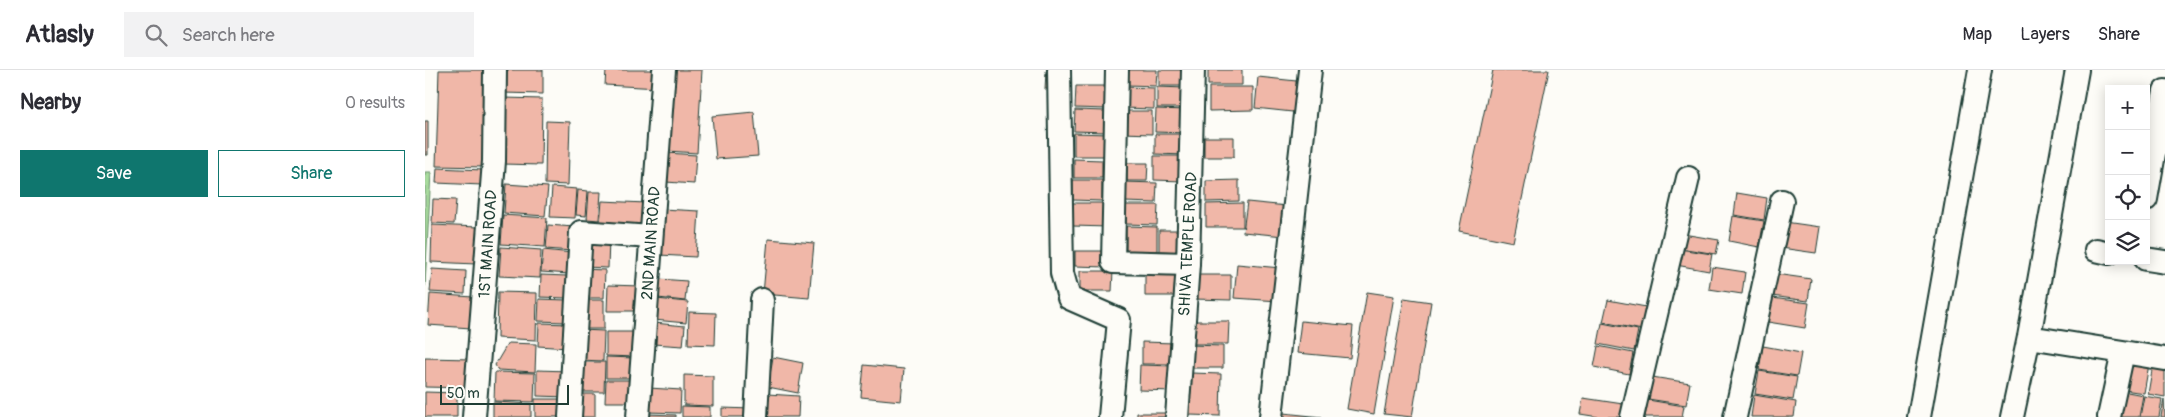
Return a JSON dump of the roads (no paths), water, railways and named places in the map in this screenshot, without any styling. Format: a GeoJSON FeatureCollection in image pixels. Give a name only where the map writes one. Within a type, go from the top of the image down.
{"type":"FeatureCollection","features":[{"type":"Feature","properties":{"kind":"street","name":"1ST MAIN ROAD"},"geometry":{"type":"LineString","coordinates":[[474,417],[494,161],[495,70]]}},
{"type":"Feature","properties":{"kind":"street","name":"2ND MAIN ROAD"},"geometry":{"type":"LineString","coordinates":[[638,417],[664,70]]}},
{"type":"Feature","properties":{"kind":"street"},"geometry":{"type":"LineString","coordinates":[[1059,70],[1062,273],[1069,298],[1119,320],[1110,417]]}},
{"type":"Feature","properties":{"kind":"street"},"geometry":{"type":"LineString","coordinates":[[1117,70],[1113,262],[1188,264]]}},
{"type":"Feature","properties":{"kind":"street","name":"SHIVA TEMPLE ROAD"},"geometry":{"type":"LineString","coordinates":[[1177,417],[1188,264],[1193,70]]}},
{"type":"Feature","properties":{"kind":"street"},"geometry":{"type":"LineString","coordinates":[[1271,417],[1311,70]]}},
{"type":"Feature","properties":{"kind":"street"},"geometry":{"type":"LineString","coordinates":[[1919,417],[1980,70]]}},
{"type":"Feature","properties":{"kind":"street"},"geometry":{"type":"LineString","coordinates":[[2012,417],[2029,337],[2077,70]]}},
{"type":"Feature","properties":{"kind":"street"},"geometry":{"type":"LineString","coordinates":[[2150,175],[2165,91]]}},
{"type":"Feature","properties":{"kind":"street"},"geometry":{"type":"LineString","coordinates":[[1632,417],[1688,178]]}},
{"type":"Feature","properties":{"kind":"street"},"geometry":{"type":"LineString","coordinates":[[1735,417],[1782,201]]}},
{"type":"Feature","properties":{"kind":"street"},"geometry":{"type":"LineString","coordinates":[[570,417],[581,232],[651,237]]}},
{"type":"Feature","properties":{"kind":"street"},"geometry":{"type":"LineString","coordinates":[[2150,260],[2165,262]]}},
{"type":"Feature","properties":{"kind":"street"},"geometry":{"type":"LineString","coordinates":[[757,417],[762,300]]}},
{"type":"Feature","properties":{"kind":"street"},"geometry":{"type":"LineString","coordinates":[[2029,337],[2165,359]]}},
{"type":"Feature","properties":{"kind":"street"},"geometry":{"type":"LineString","coordinates":[[2109,417],[2123,352]]}}]}
